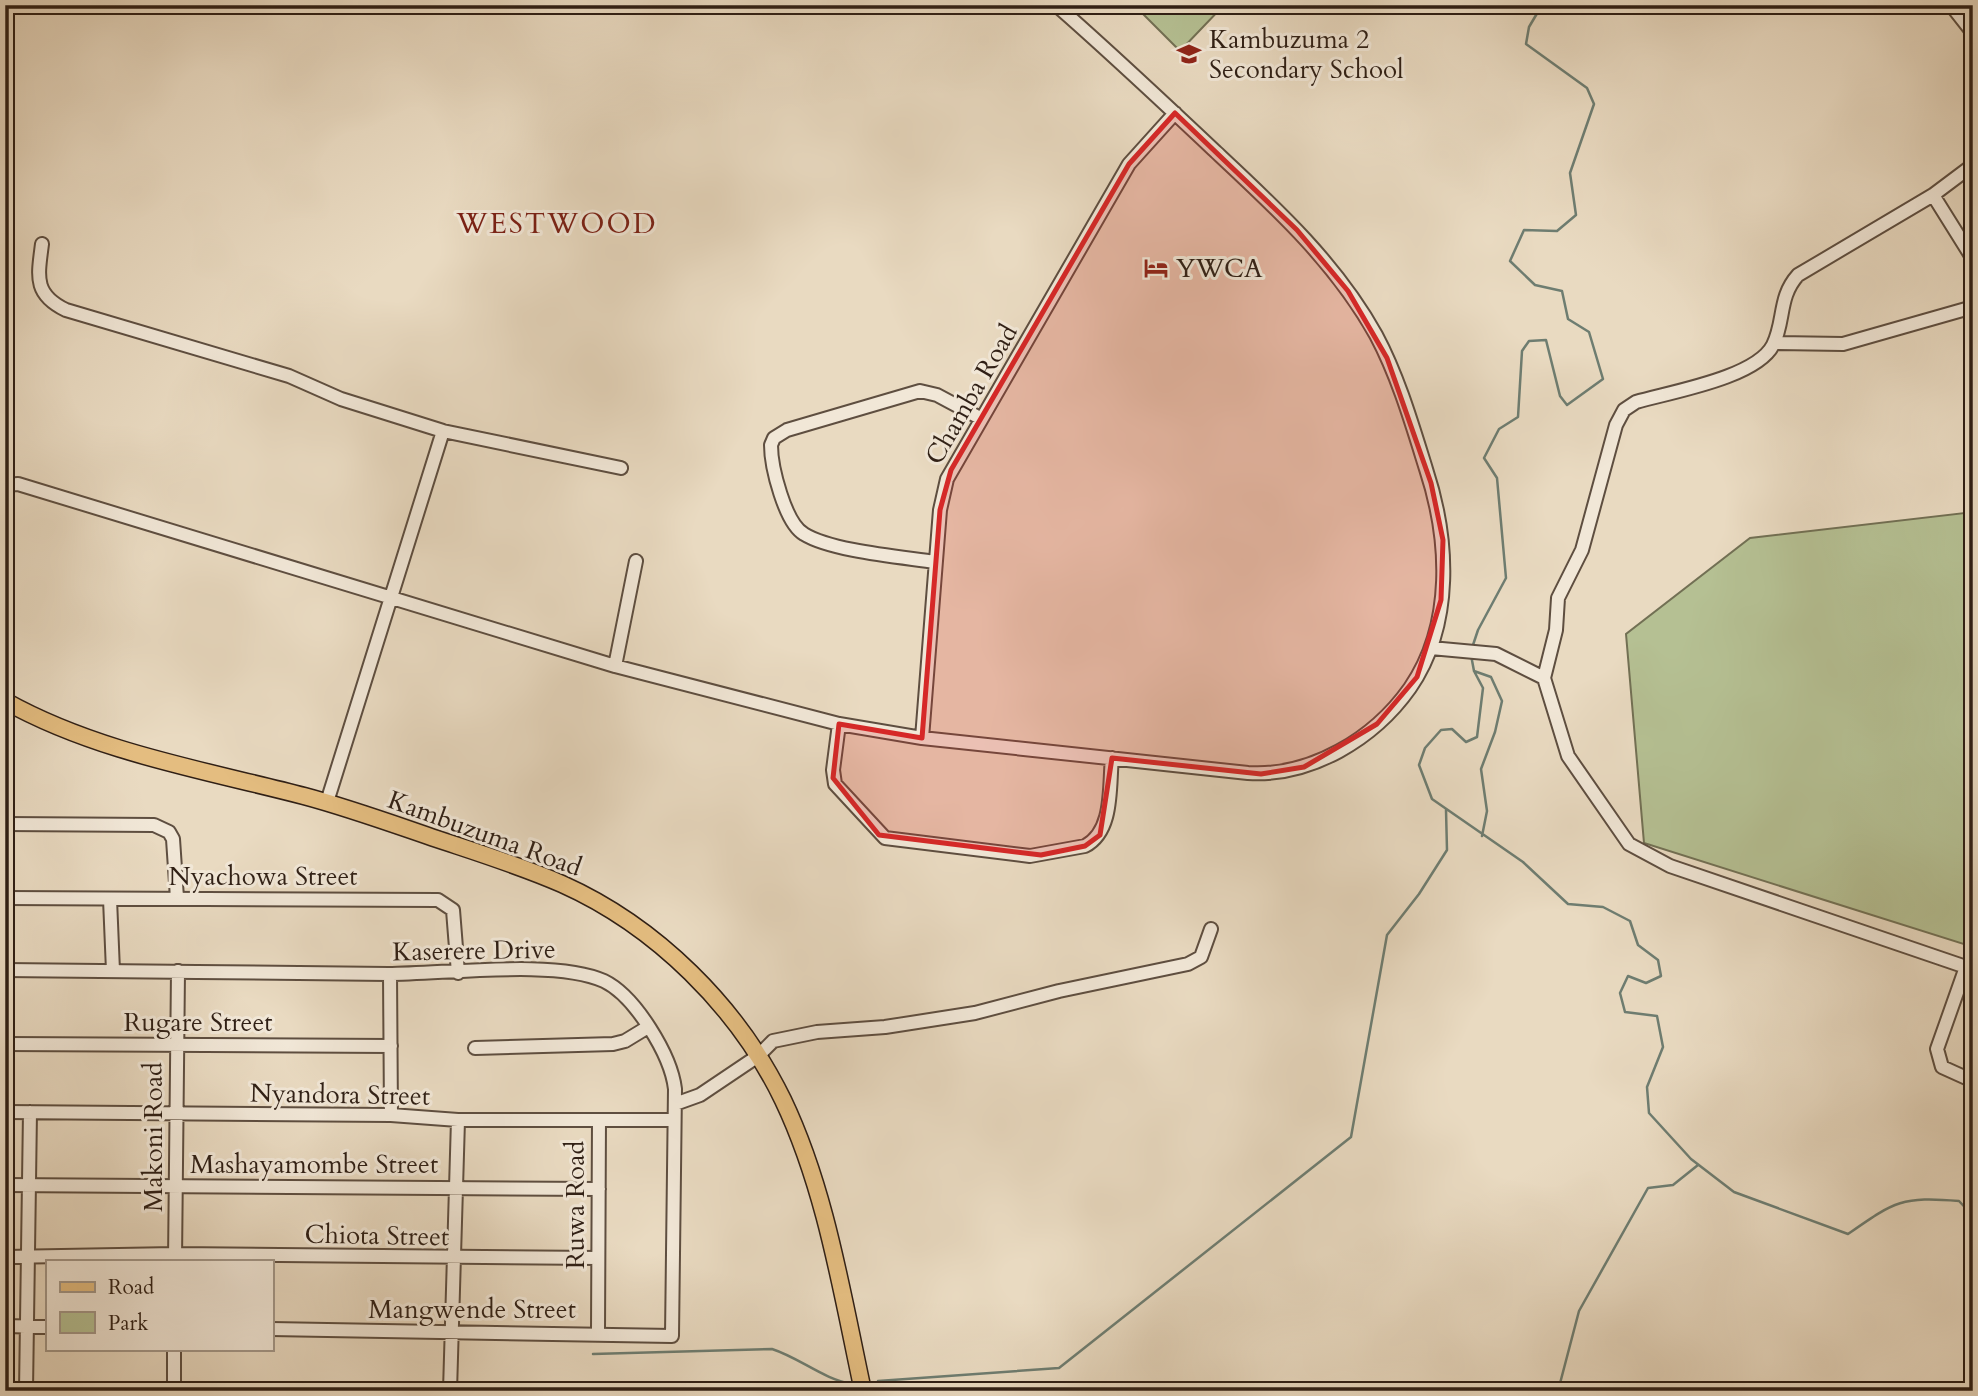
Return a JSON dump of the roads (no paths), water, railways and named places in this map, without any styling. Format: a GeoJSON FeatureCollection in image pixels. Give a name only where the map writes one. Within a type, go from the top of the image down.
{"type":"FeatureCollection","features":[{"type":"Feature","properties":{"kind":"main road","name":"Kambuzuma Road"},"geometry":{"type":"LineString","coordinates":[[5,701],[39,720],[112,746],[327,802],[518,866],[564,885],[614,912],[660,944],[704,988],[758,1056],[783,1099],[805,1155],[827,1233],[863,1391]]}},
{"type":"Feature","properties":{"kind":"street"},"geometry":{"type":"LineString","coordinates":[[5,485],[18,484],[615,666],[839,724],[922,738],[1261,774],[1304,767],[1349,745],[1384,718],[1417,677],[1431,648],[1443,575],[1441,524],[1423,459],[1381,346],[1348,291],[1297,230],[1175,113],[1056,5]]}},
{"type":"Feature","properties":{"kind":"street"},"geometry":{"type":"LineString","coordinates":[[1951,5],[1973,33]]}},
{"type":"Feature","properties":{"kind":"street","name":"Chamba Road"},"geometry":{"type":"LineString","coordinates":[[922,738],[935,562],[944,489],[980,418],[1129,164],[1175,113]]}},
{"type":"Feature","properties":{"kind":"street"},"geometry":{"type":"LineString","coordinates":[[1973,165],[1933,195],[1798,275],[1785,293],[1774,343],[1763,358],[1749,367],[1636,402],[1620,416],[1582,550],[1558,598],[1556,630],[1544,678],[1568,756],[1629,844],[1670,866],[1966,967],[1937,1049],[1942,1067],[1973,1081]]}},
{"type":"Feature","properties":{"kind":"street"},"geometry":{"type":"LineString","coordinates":[[1933,195],[1973,259]]}},
{"type":"Feature","properties":{"kind":"street"},"geometry":{"type":"LineString","coordinates":[[42,244],[39,268],[42,292],[50,302],[66,310],[289,376],[341,399],[443,431],[621,468]]}},
{"type":"Feature","properties":{"kind":"street"},"geometry":{"type":"LineString","coordinates":[[1774,343],[1843,344],[1973,307]]}},
{"type":"Feature","properties":{"kind":"street"},"geometry":{"type":"LineString","coordinates":[[935,562],[856,549],[803,534],[787,511],[771,445],[780,433],[912,392],[937,395],[980,418]]}},
{"type":"Feature","properties":{"kind":"street"},"geometry":{"type":"LineString","coordinates":[[327,802],[443,431]]}},
{"type":"Feature","properties":{"kind":"street"},"geometry":{"type":"LineString","coordinates":[[615,666],[636,561]]}},
{"type":"Feature","properties":{"kind":"street"},"geometry":{"type":"LineString","coordinates":[[1431,648],[1477,650],[1504,656],[1544,678]]}},
{"type":"Feature","properties":{"kind":"street"},"geometry":{"type":"LineString","coordinates":[[839,724],[833,770],[835,784],[879,835],[902,842],[1030,856],[1085,846],[1094,841],[1104,828],[1112,758]]}},
{"type":"Feature","properties":{"kind":"street"},"geometry":{"type":"LineString","coordinates":[[5,824],[154,825],[163,829],[173,839],[177,898]]}},
{"type":"Feature","properties":{"kind":"street","name":"Nyachowa Street"},"geometry":{"type":"LineString","coordinates":[[5,898],[444,901],[453,910],[458,973]]}},
{"type":"Feature","properties":{"kind":"street"},"geometry":{"type":"LineString","coordinates":[[110,899],[113,971]]}},
{"type":"Feature","properties":{"kind":"street"},"geometry":{"type":"LineString","coordinates":[[675,1104],[700,1095],[758,1056],[773,1041],[975,1013],[1059,991],[1188,964],[1201,957],[1211,929]]}},
{"type":"Feature","properties":{"kind":"street","name":"Kaserere Drive"},"geometry":{"type":"LineString","coordinates":[[5,970],[390,974],[557,970],[590,976],[616,988],[648,1027],[670,1067],[675,1104],[672,1336]]}},
{"type":"Feature","properties":{"kind":"street","name":"Makoni Road"},"geometry":{"type":"LineString","coordinates":[[175,1258],[177,971]]}},
{"type":"Feature","properties":{"kind":"street"},"geometry":{"type":"LineString","coordinates":[[390,974],[391,1115]]}},
{"type":"Feature","properties":{"kind":"street"},"geometry":{"type":"LineString","coordinates":[[475,1048],[606,1045],[625,1041],[648,1027]]}},
{"type":"Feature","properties":{"kind":"street","name":"Rugare Street"},"geometry":{"type":"LineString","coordinates":[[5,1044],[391,1046]]}},
{"type":"Feature","properties":{"kind":"street","name":"Nyandora Street"},"geometry":{"type":"LineString","coordinates":[[5,1112],[175,1116],[391,1115],[458,1120],[674,1119]]}},
{"type":"Feature","properties":{"kind":"street"},"geometry":{"type":"LineString","coordinates":[[26,1391],[30,1112]]}},
{"type":"Feature","properties":{"kind":"street"},"geometry":{"type":"LineString","coordinates":[[450,1391],[458,1120]]}},
{"type":"Feature","properties":{"kind":"street","name":"Ruwa Road"},"geometry":{"type":"LineString","coordinates":[[598,1120],[598,1332]]}},
{"type":"Feature","properties":{"kind":"street","name":"Mashayamombe Street"},"geometry":{"type":"LineString","coordinates":[[5,1185],[599,1189]]}},
{"type":"Feature","properties":{"kind":"street","name":"Chiota Street"},"geometry":{"type":"LineString","coordinates":[[5,1257],[598,1258]]}},
{"type":"Feature","properties":{"kind":"street"},"geometry":{"type":"LineString","coordinates":[[5,1326],[46,1327]]}},
{"type":"Feature","properties":{"kind":"street","name":"Mangwende Street"},"geometry":{"type":"LineString","coordinates":[[273,1329],[453,1333],[598,1332],[672,1336]]}},
{"type":"Feature","properties":{"kind":"street"},"geometry":{"type":"LineString","coordinates":[[174,1350],[174,1391]]}},
{"type":"Feature","properties":{"kind":"waterway"},"geometry":{"type":"LineString","coordinates":[[1472,648],[1478,630],[1506,578],[1497,478],[1484,458],[1499,429],[1518,417],[1522,351],[1529,341],[1546,340],[1560,396],[1567,405],[1603,379],[1589,332],[1568,319],[1562,291],[1535,285],[1510,261],[1524,230],[1557,231],[1576,215],[1570,173],[1594,104],[1587,88],[1526,44],[1529,27],[1542,5]]}},
{"type":"Feature","properties":{"kind":"waterway"},"geometry":{"type":"LineString","coordinates":[[1471,655],[1474,671],[1483,688],[1477,737],[1466,742],[1452,729],[1441,730],[1425,748],[1419,765],[1432,799],[1523,862],[1568,904],[1603,907],[1630,921],[1638,945],[1658,960],[1661,976],[1646,983],[1628,976],[1620,993],[1625,1012],[1657,1016],[1663,1047],[1647,1087],[1649,1113],[1691,1159],[1734,1192],[1848,1234],[1888,1208],[1911,1201],[1959,1201],[1973,1216]]}},
{"type":"Feature","properties":{"kind":"waterway"},"geometry":{"type":"LineString","coordinates":[[1474,671],[1491,677],[1502,701],[1495,732],[1481,769],[1487,811],[1482,836]]}},
{"type":"Feature","properties":{"kind":"waterway"},"geometry":{"type":"LineString","coordinates":[[878,1381],[1059,1368],[1351,1137],[1387,935],[1419,894],[1447,850],[1446,810]]}},
{"type":"Feature","properties":{"kind":"waterway"},"geometry":{"type":"LineString","coordinates":[[1558,1391],[1579,1311],[1648,1188],[1673,1185],[1698,1165]]}},
{"type":"Feature","properties":{"kind":"waterway"},"geometry":{"type":"LineString","coordinates":[[593,1354],[772,1349],[831,1378],[852,1384]]}},
{"type":"Feature","properties":{"kind":"place","name":"Kambuzuma 2 Secondary School"},"geometry":{"type":"Point","coordinates":[1189,54]}},
{"type":"Feature","properties":{"kind":"place","name":"YWCA"},"geometry":{"type":"Point","coordinates":[1156,268]}},
{"type":"Feature","properties":{"kind":"district","name":"WESTWOOD"},"geometry":{"type":"Point","coordinates":[557,223]}}]}
